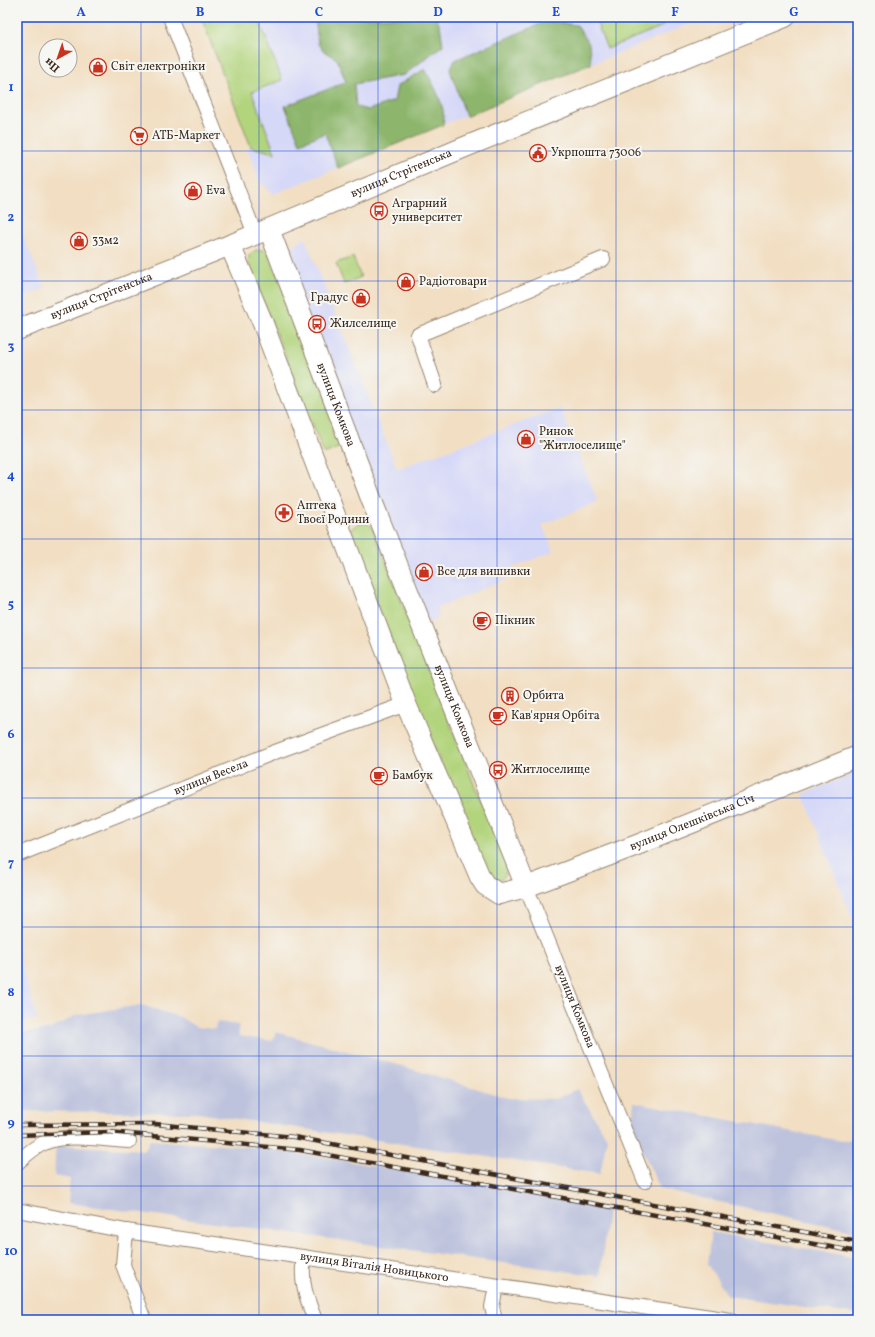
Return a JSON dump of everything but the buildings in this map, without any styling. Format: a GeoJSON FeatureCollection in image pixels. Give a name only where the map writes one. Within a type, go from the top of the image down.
{"type":"FeatureCollection","features":[{"type":"Feature","properties":{"kind":"street","name":"вулиця Комкова"},"geometry":{"type":"LineString","coordinates":[[170,17],[262,232],[372,501],[645,1181]]}},
{"type":"Feature","properties":{"kind":"street","name":"вулиця Стрітенська"},"geometry":{"type":"LineString","coordinates":[[17,330],[262,232],[785,17]]}},
{"type":"Feature","properties":{"kind":"street"},"geometry":{"type":"LineString","coordinates":[[230,245],[262,321],[406,704]]}},
{"type":"Feature","properties":{"kind":"street"},"geometry":{"type":"LineString","coordinates":[[435,384],[418,335],[603,259]]}},
{"type":"Feature","properties":{"kind":"street","name":"вулиця Олешківська Січ"},"geometry":{"type":"LineString","coordinates":[[406,704],[480,877],[485,885],[499,894],[526,887],[637,845],[858,756]]}},
{"type":"Feature","properties":{"kind":"street","name":"вулиця Весела"},"geometry":{"type":"LineString","coordinates":[[17,855],[275,752],[406,704]]}},
{"type":"Feature","properties":{"kind":"street"},"geometry":{"type":"LineString","coordinates":[[17,1163],[41,1144],[52,1140],[67,1138],[129,1141]]}},
{"type":"Feature","properties":{"kind":"street","name":"вулиця Віталія Новицького"},"geometry":{"type":"LineString","coordinates":[[17,1210],[126,1231],[496,1286],[683,1316],[722,1319]]}},
{"type":"Feature","properties":{"kind":"street"},"geometry":{"type":"LineString","coordinates":[[126,1231],[123,1265],[144,1320]]}},
{"type":"Feature","properties":{"kind":"street"},"geometry":{"type":"LineString","coordinates":[[304,1257],[301,1275],[306,1297],[315,1320]]}},
{"type":"Feature","properties":{"kind":"street"},"geometry":{"type":"LineString","coordinates":[[495,1320],[492,1308],[496,1286]]}},
{"type":"Feature","properties":{"kind":"shaded area"},"geometry":{"type":"Polygon","coordinates":[[[201,17],[707,17],[274,194],[261,183],[247,149],[251,147],[201,17]]]}},
{"type":"Feature","properties":{"kind":"shaded area"},"geometry":{"type":"Polygon","coordinates":[[[17,223],[45,288],[17,300],[17,223]]]}},
{"type":"Feature","properties":{"kind":"shaded area","name":"Ринок \"Житлоселище\""},"geometry":{"type":"Polygon","coordinates":[[[305,238],[397,469],[560,408],[598,502],[542,525],[554,551],[502,572],[506,579],[437,608],[439,617],[428,624],[282,255],[305,238]]]}},
{"type":"Feature","properties":{"kind":"shaded area"},"geometry":{"type":"Polygon","coordinates":[[[858,772],[858,933],[803,794],[858,772]]]}},
{"type":"Feature","properties":{"kind":"shaded area"},"geometry":{"type":"Polygon","coordinates":[[[17,952],[37,1019],[17,1022],[17,952]]]}},
{"type":"Feature","properties":{"kind":"shaded area"},"geometry":{"type":"Polygon","coordinates":[[[141,1005],[180,1017],[196,1027],[215,1029],[217,1022],[238,1025],[239,1036],[272,1041],[276,1032],[395,1064],[508,1098],[556,1099],[577,1089],[607,1138],[600,1174],[198,1113],[17,1111],[17,1034],[51,1029],[77,1015],[141,1005]]]}},
{"type":"Feature","properties":{"kind":"shaded area"},"geometry":{"type":"Polygon","coordinates":[[[634,1102],[842,1141],[858,1138],[858,1232],[660,1189],[632,1128],[634,1102]]]}},
{"type":"Feature","properties":{"kind":"shaded area"},"geometry":{"type":"Polygon","coordinates":[[[150,1140],[252,1147],[336,1159],[608,1208],[600,1276],[68,1203],[70,1179],[54,1176],[56,1145],[145,1150],[150,1140]]]}},
{"type":"Feature","properties":{"kind":"shaded area"},"geometry":{"type":"Polygon","coordinates":[[[711,1232],[858,1258],[858,1315],[728,1296],[707,1264],[711,1232]]]}},
{"type":"Feature","properties":{"kind":"green space"},"geometry":{"type":"Polygon","coordinates":[[[201,17],[258,17],[282,80],[252,92],[275,153],[251,147],[201,17]]]}},
{"type":"Feature","properties":{"kind":"green space"},"geometry":{"type":"Polygon","coordinates":[[[315,17],[436,17],[440,25],[443,45],[404,75],[354,84],[356,107],[368,110],[394,101],[397,86],[425,69],[441,103],[444,118],[443,125],[338,168],[325,133],[300,143],[285,106],[346,82],[337,59],[325,52],[318,44],[315,17]]]}},
{"type":"Feature","properties":{"kind":"green space"},"geometry":{"type":"Polygon","coordinates":[[[607,17],[660,17],[663,26],[607,49],[596,21],[607,17]]]}},
{"type":"Feature","properties":{"kind":"green space"},"geometry":{"type":"Polygon","coordinates":[[[547,21],[577,25],[589,44],[591,64],[466,116],[450,70],[455,60],[547,21]]]}},
{"type":"Feature","properties":{"kind":"green space"},"geometry":{"type":"Polygon","coordinates":[[[256,250],[263,250],[269,254],[345,445],[324,454],[248,262],[249,255],[256,250]]]}},
{"type":"Feature","properties":{"kind":"green space"},"geometry":{"type":"Polygon","coordinates":[[[353,257],[361,277],[344,284],[336,263],[353,257]]]}},
{"type":"Feature","properties":{"kind":"green space"},"geometry":{"type":"Polygon","coordinates":[[[359,523],[366,523],[372,527],[507,867],[505,876],[500,879],[493,879],[485,875],[350,536],[352,528],[359,523]]]}},
{"type":"Feature","properties":{"kind":"railway"},"geometry":{"type":"LineString","coordinates":[[17,1125],[155,1124],[294,1137],[858,1242]]}},
{"type":"Feature","properties":{"kind":"railway"},"geometry":{"type":"LineString","coordinates":[[17,1135],[109,1132],[300,1150],[858,1252]]}},
{"type":"Feature","properties":{"kind":"place","name":"Світ електроніки"},"geometry":{"type":"Point","coordinates":[98,67]}},
{"type":"Feature","properties":{"kind":"place","name":"АТБ-Маркет"},"geometry":{"type":"Point","coordinates":[139,136]}},
{"type":"Feature","properties":{"kind":"place","name":"Укрпошта 73006"},"geometry":{"type":"Point","coordinates":[538,153]}},
{"type":"Feature","properties":{"kind":"place","name":"Eva"},"geometry":{"type":"Point","coordinates":[193,191]}},
{"type":"Feature","properties":{"kind":"place","name":"Аграрний университет"},"geometry":{"type":"Point","coordinates":[379,211]}},
{"type":"Feature","properties":{"kind":"place","name":"33м2"},"geometry":{"type":"Point","coordinates":[79,241]}},
{"type":"Feature","properties":{"kind":"place","name":"Радіотовари"},"geometry":{"type":"Point","coordinates":[406,282]}},
{"type":"Feature","properties":{"kind":"place","name":"Градус"},"geometry":{"type":"Point","coordinates":[361,298]}},
{"type":"Feature","properties":{"kind":"place","name":"Жилселище"},"geometry":{"type":"Point","coordinates":[317,324]}},
{"type":"Feature","properties":{"kind":"place","name":"Ринок \"Житлоселище\""},"geometry":{"type":"Point","coordinates":[526,439]}},
{"type":"Feature","properties":{"kind":"place","name":"Аптека Твоєї Родини"},"geometry":{"type":"Point","coordinates":[284,513]}},
{"type":"Feature","properties":{"kind":"place","name":"Все для вишивки"},"geometry":{"type":"Point","coordinates":[424,572]}},
{"type":"Feature","properties":{"kind":"place","name":"Пікник"},"geometry":{"type":"Point","coordinates":[482,621]}},
{"type":"Feature","properties":{"kind":"place","name":"Орбита"},"geometry":{"type":"Point","coordinates":[510,696]}},
{"type":"Feature","properties":{"kind":"place","name":"Кав'ярня Орбіта"},"geometry":{"type":"Point","coordinates":[498,716]}},
{"type":"Feature","properties":{"kind":"place","name":"Житлоселище"},"geometry":{"type":"Point","coordinates":[498,770]}},
{"type":"Feature","properties":{"kind":"place","name":"Бамбук"},"geometry":{"type":"Point","coordinates":[379,776]}}]}
